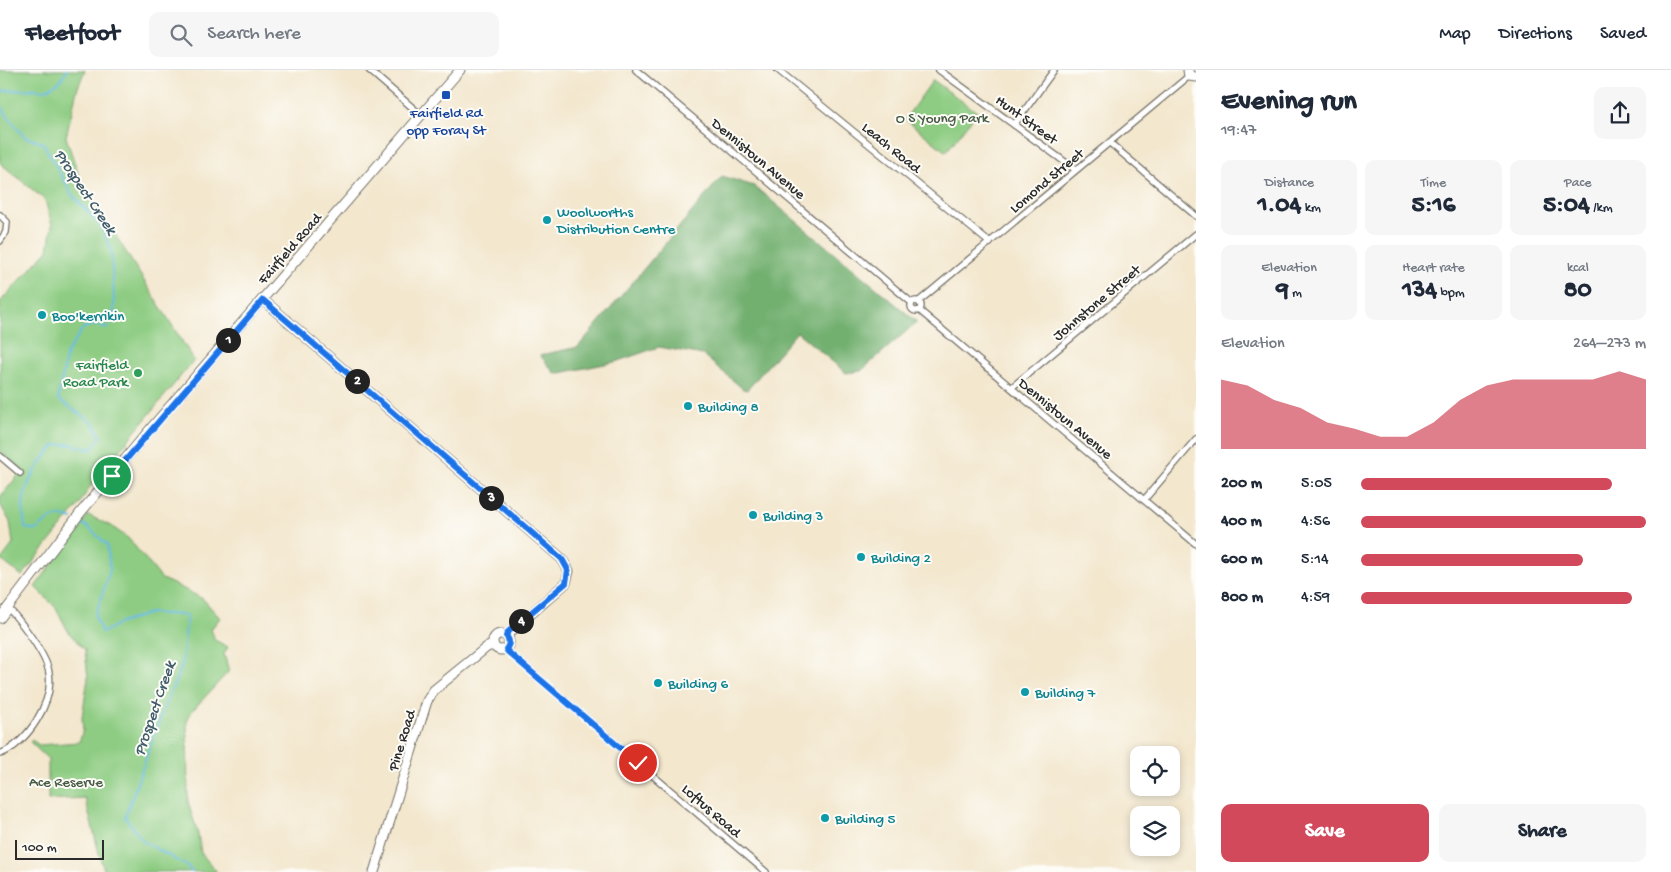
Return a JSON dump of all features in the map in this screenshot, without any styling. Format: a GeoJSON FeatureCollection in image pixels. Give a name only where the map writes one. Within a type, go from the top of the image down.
{"type":"FeatureCollection","features":[{"type":"Feature","properties":{"kind":"street"},"geometry":{"type":"LineString","coordinates":[[369,70],[421,115]]}},
{"type":"Feature","properties":{"kind":"street","name":"Fairfield Road"},"geometry":{"type":"LineString","coordinates":[[0,618],[81,512],[159,419],[460,70]]}},
{"type":"Feature","properties":{"kind":"street","name":"Dennistoun Avenue"},"geometry":{"type":"LineString","coordinates":[[636,70],[921,306],[919,310],[1196,544]]}},
{"type":"Feature","properties":{"kind":"street","name":"Leach Road"},"geometry":{"type":"LineString","coordinates":[[778,70],[990,243]]}},
{"type":"Feature","properties":{"kind":"street","name":"Hunt Street"},"geometry":{"type":"LineString","coordinates":[[939,70],[1076,170]]}},
{"type":"Feature","properties":{"kind":"street"},"geometry":{"type":"LineString","coordinates":[[1014,125],[1054,70]]}},
{"type":"Feature","properties":{"kind":"street","name":"Lomond Street"},"geometry":{"type":"LineString","coordinates":[[915,302],[1110,144],[1191,74]]}},
{"type":"Feature","properties":{"kind":"street"},"geometry":{"type":"LineString","coordinates":[[1110,144],[1196,216]]}},
{"type":"Feature","properties":{"kind":"street"},"geometry":{"type":"LineString","coordinates":[[0,215],[7,222],[6,232],[0,241]]}},
{"type":"Feature","properties":{"kind":"street","name":"Johnstone Street"},"geometry":{"type":"LineString","coordinates":[[1011,388],[1196,234]]}},
{"type":"Feature","properties":{"kind":"street"},"geometry":{"type":"LineString","coordinates":[[263,300],[562,559],[568,570],[566,583],[506,636]]}},
{"type":"Feature","properties":{"kind":"street"},"geometry":{"type":"LineString","coordinates":[[1144,500],[1196,439]]}},
{"type":"Feature","properties":{"kind":"street"},"geometry":{"type":"LineString","coordinates":[[0,456],[20,473]]}},
{"type":"Feature","properties":{"kind":"street"},"geometry":{"type":"LineString","coordinates":[[0,754],[9,750],[23,739],[36,722],[50,679],[45,660],[20,622],[8,608]]}},
{"type":"Feature","properties":{"kind":"street"},"geometry":{"type":"LineString","coordinates":[[501,634],[506,636],[509,642],[506,649],[499,650],[494,645],[496,636],[501,634]]}},
{"type":"Feature","properties":{"kind":"street","name":"Pine Road"},"geometry":{"type":"LineString","coordinates":[[374,872],[427,701],[434,690],[487,647],[494,645]]}},
{"type":"Feature","properties":{"kind":"street","name":"Loftus Road"},"geometry":{"type":"LineString","coordinates":[[506,649],[766,872]]}},
{"type":"Feature","properties":{"kind":"green space","name":"Fairfield Road Park"},"geometry":{"type":"Polygon","coordinates":[[[0,70],[85,70],[77,90],[66,137],[80,179],[194,360],[89,488],[79,505],[22,576],[1,560],[13,544],[10,522],[0,504],[0,497],[22,471],[0,451],[0,302],[48,250],[52,225],[45,200],[0,163],[0,70]]]}},
{"type":"Feature","properties":{"kind":"green space","name":"O S Young Park"},"geometry":{"type":"Polygon","coordinates":[[[933,80],[977,112],[946,152],[905,119],[933,80]]]}},
{"type":"Feature","properties":{"kind":"green space"},"geometry":{"type":"Polygon","coordinates":[[[722,176],[754,186],[917,322],[861,371],[846,373],[797,332],[747,390],[743,389],[703,355],[659,347],[615,362],[555,374],[540,355],[578,347],[722,176]]]}},
{"type":"Feature","properties":{"kind":"green space","name":"Ace Reserve"},"geometry":{"type":"Polygon","coordinates":[[[88,515],[111,526],[128,538],[162,579],[203,599],[220,618],[211,629],[215,640],[228,647],[224,654],[229,671],[192,711],[187,721],[188,802],[198,834],[201,853],[217,872],[105,872],[85,798],[48,800],[48,759],[30,742],[32,740],[39,745],[79,742],[83,730],[82,717],[88,678],[85,650],[69,633],[56,608],[35,587],[88,515]]]}},
{"type":"Feature","properties":{"kind":"waterway","name":"Prospect Creek"},"geometry":{"type":"LineString","coordinates":[[0,95],[2,91],[46,90],[59,82],[67,70]]}},
{"type":"Feature","properties":{"kind":"waterway","name":"Prospect Creek"},"geometry":{"type":"LineString","coordinates":[[0,104],[25,137],[43,143],[72,195],[100,225],[111,249],[114,316],[107,328],[93,325],[83,328],[67,353],[58,399],[93,423],[101,437],[91,450],[70,444],[55,445],[30,479],[24,496],[25,528],[37,530],[49,519],[57,516],[72,519]]}},
{"type":"Feature","properties":{"kind":"waterway","name":"Prospect Creek"},"geometry":{"type":"LineString","coordinates":[[77,521],[88,527],[107,545],[110,570],[95,616],[102,633],[118,624],[150,613],[187,615],[182,665],[165,705],[125,817],[143,841],[187,866],[192,872]]}},
{"type":"Feature","properties":{"kind":"place","name":"Fairfield Rd opp Foray St"},"geometry":{"type":"Point","coordinates":[446,95]}},
{"type":"Feature","properties":{"kind":"place","name":"Woolworths Distribution Centre"},"geometry":{"type":"Point","coordinates":[547,220]}},
{"type":"Feature","properties":{"kind":"place","name":"Boo'kerrikin"},"geometry":{"type":"Point","coordinates":[42,315]}},
{"type":"Feature","properties":{"kind":"place","name":"Fairfield Road Park"},"geometry":{"type":"Point","coordinates":[138,373]}},
{"type":"Feature","properties":{"kind":"place","name":"Building 8"},"geometry":{"type":"Point","coordinates":[688,406]}},
{"type":"Feature","properties":{"kind":"place","name":"Building 3"},"geometry":{"type":"Point","coordinates":[753,515]}},
{"type":"Feature","properties":{"kind":"place","name":"Building 2"},"geometry":{"type":"Point","coordinates":[861,557]}},
{"type":"Feature","properties":{"kind":"place","name":"Building 6"},"geometry":{"type":"Point","coordinates":[658,683]}},
{"type":"Feature","properties":{"kind":"place","name":"Building 7"},"geometry":{"type":"Point","coordinates":[1025,692]}},
{"type":"Feature","properties":{"kind":"place","name":"Building 5"},"geometry":{"type":"Point","coordinates":[825,818]}},
{"type":"Feature","properties":{"kind":"route"},"geometry":{"type":"LineString","coordinates":[[112,476],[263,300],[562,559],[567,566],[569,574],[566,583],[508,632],[506,636],[509,640],[509,645],[506,649],[638,763]]}}]}
